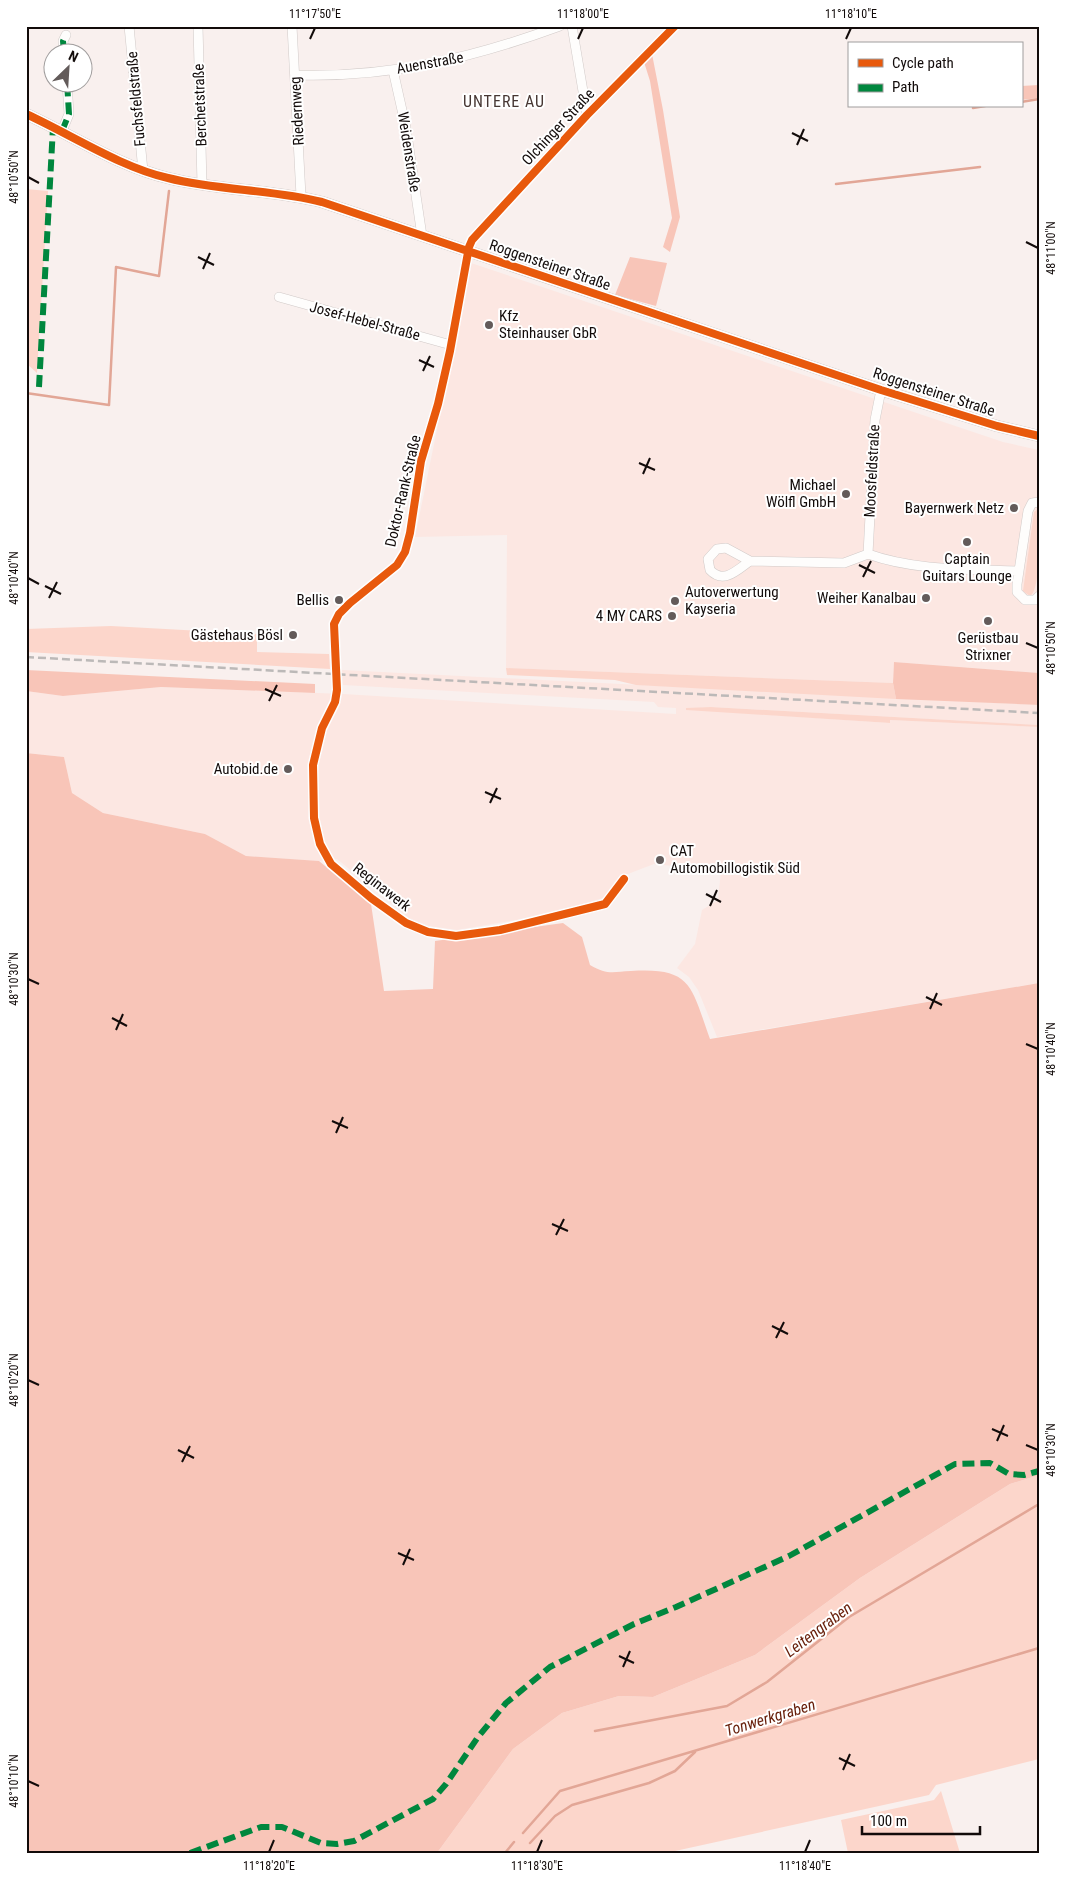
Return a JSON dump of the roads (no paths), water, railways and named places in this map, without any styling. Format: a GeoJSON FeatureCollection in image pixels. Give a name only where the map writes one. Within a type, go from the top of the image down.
{"type":"FeatureCollection","features":[{"type":"Feature","properties":{"kind":"street","name":"Fuchsfeldstraße"},"geometry":{"type":"LineString","coordinates":[[129,26],[143,171]]}},
{"type":"Feature","properties":{"kind":"street","name":"Berchetstraße"},"geometry":{"type":"LineString","coordinates":[[198,26],[202,184]]}},
{"type":"Feature","properties":{"kind":"street","name":"Riedernweg"},"geometry":{"type":"LineString","coordinates":[[292,26],[301,196]]}},
{"type":"Feature","properties":{"kind":"street","name":"Auenstraße"},"geometry":{"type":"LineString","coordinates":[[295,75],[328,76],[393,70],[450,61],[502,47],[560,26]]}},
{"type":"Feature","properties":{"kind":"street"},"geometry":{"type":"LineString","coordinates":[[572,26],[587,115]]}},
{"type":"Feature","properties":{"kind":"street","name":"Olchinger Straße"},"geometry":{"type":"LineString","coordinates":[[467,252],[472,240],[587,115],[675,26]]}},
{"type":"Feature","properties":{"kind":"street"},"geometry":{"type":"LineString","coordinates":[[64,42],[66,35]]}},
{"type":"Feature","properties":{"kind":"street","name":"Weidenstraße"},"geometry":{"type":"LineString","coordinates":[[393,70],[406,128],[422,236]]}},
{"type":"Feature","properties":{"kind":"street"},"geometry":{"type":"LineString","coordinates":[[62,131],[69,114],[68,92]]}},
{"type":"Feature","properties":{"kind":"street","name":"Roggensteiner Straße"},"geometry":{"type":"LineString","coordinates":[[26,114],[143,171],[202,184],[301,196],[881,390],[997,426],[1039,436]]}},
{"type":"Feature","properties":{"kind":"street","name":"Doktor-Rank-Straße"},"geometry":{"type":"LineString","coordinates":[[337,680],[333,632],[339,614],[397,565],[410,534],[421,461],[438,404],[451,345],[467,252]]}},
{"type":"Feature","properties":{"kind":"street","name":"Josef-Hebel-Straße"},"geometry":{"type":"LineString","coordinates":[[279,297],[451,345]]}},
{"type":"Feature","properties":{"kind":"street","name":"Moosfeldstraße"},"geometry":{"type":"LineString","coordinates":[[868,554],[875,420],[881,390]]}},
{"type":"Feature","properties":{"kind":"street"},"geometry":{"type":"LineString","coordinates":[[1039,502],[1029,506],[1017,584],[1020,597],[1030,601],[1039,596]]}},
{"type":"Feature","properties":{"kind":"street"},"geometry":{"type":"LineString","coordinates":[[750,561],[844,563],[868,554],[883,559],[935,567],[1019,571]]}},
{"type":"Feature","properties":{"kind":"street","name":"Reginawerk"},"geometry":{"type":"LineString","coordinates":[[337,680],[335,702],[322,728],[313,765],[314,818],[320,844],[331,864],[371,898],[406,923],[428,932],[456,936],[500,930],[608,903],[624,879]]}},
{"type":"Feature","properties":{"kind":"waterway"},"geometry":{"type":"LineString","coordinates":[[1022,102],[1039,99]]}},
{"type":"Feature","properties":{"kind":"waterway"},"geometry":{"type":"LineString","coordinates":[[836,184],[980,167]]}},
{"type":"Feature","properties":{"kind":"waterway"},"geometry":{"type":"LineString","coordinates":[[26,393],[109,405],[116,267],[159,276],[169,191]]}},
{"type":"Feature","properties":{"kind":"waterway","name":"Leitengraben"},"geometry":{"type":"LineString","coordinates":[[595,1731],[727,1706],[767,1682],[849,1617],[1039,1504]]}},
{"type":"Feature","properties":{"kind":"waterway","name":"Tonwerkgraben"},"geometry":{"type":"LineString","coordinates":[[523,1833],[560,1791],[1039,1648]]}},
{"type":"Feature","properties":{"kind":"waterway"},"geometry":{"type":"LineString","coordinates":[[530,1843],[555,1816],[572,1805],[649,1783],[675,1771],[695,1752]]}},
{"type":"Feature","properties":{"kind":"waterway","name":"Tonwerkgraben"},"geometry":{"type":"LineString","coordinates":[[505,1853],[514,1842]]}},
{"type":"Feature","properties":{"kind":"railway"},"geometry":{"type":"LineString","coordinates":[[26,657],[1039,713]]}},
{"type":"Feature","properties":{"kind":"place","name":"Kfz Steinhauser GbR"},"geometry":{"type":"Point","coordinates":[489,325]}},
{"type":"Feature","properties":{"kind":"place","name":"Michael Wölfl GmbH"},"geometry":{"type":"Point","coordinates":[846,494]}},
{"type":"Feature","properties":{"kind":"place","name":"Bayernwerk Netz"},"geometry":{"type":"Point","coordinates":[1014,508]}},
{"type":"Feature","properties":{"kind":"place","name":"Captain Guitars Lounge"},"geometry":{"type":"Point","coordinates":[967,542]}},
{"type":"Feature","properties":{"kind":"place","name":"Weiher Kanalbau"},"geometry":{"type":"Point","coordinates":[926,598]}},
{"type":"Feature","properties":{"kind":"place","name":"Bellis"},"geometry":{"type":"Point","coordinates":[339,600]}},
{"type":"Feature","properties":{"kind":"place","name":"Autoverwertung Kayseria"},"geometry":{"type":"Point","coordinates":[675,601]}},
{"type":"Feature","properties":{"kind":"place","name":"4 MY CARS"},"geometry":{"type":"Point","coordinates":[672,616]}},
{"type":"Feature","properties":{"kind":"place","name":"Gerüstbau Strixner"},"geometry":{"type":"Point","coordinates":[988,621]}},
{"type":"Feature","properties":{"kind":"place","name":"Gästehaus Bösl"},"geometry":{"type":"Point","coordinates":[293,635]}},
{"type":"Feature","properties":{"kind":"place","name":"Autobid.de"},"geometry":{"type":"Point","coordinates":[288,769]}},
{"type":"Feature","properties":{"kind":"place","name":"CAT Automobillogistik Süd"},"geometry":{"type":"Point","coordinates":[660,860]}},
{"type":"Feature","properties":{"kind":"district","name":"UNTERE AU"},"geometry":{"type":"Point","coordinates":[504,101]}}]}
